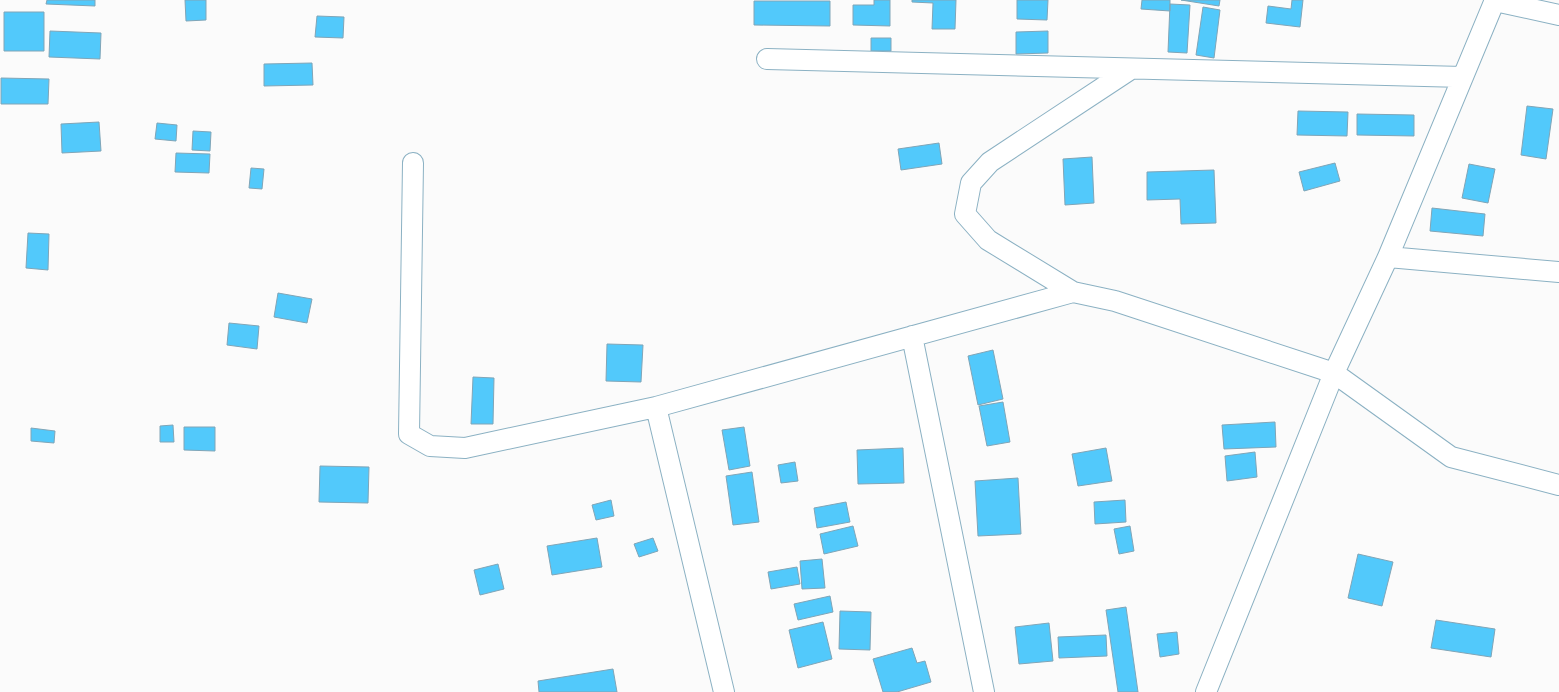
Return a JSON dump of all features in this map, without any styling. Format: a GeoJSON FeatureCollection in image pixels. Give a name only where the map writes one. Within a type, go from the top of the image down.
{"type":"FeatureCollection","features":[{"type":"Feature","properties":{"kind":"street"},"geometry":{"type":"LineString","coordinates":[[1206,692],[1334,373],[1388,257],[1495,0],[1559,15]]}},
{"type":"Feature","properties":{"kind":"street"},"geometry":{"type":"LineString","coordinates":[[767,59],[1463,77]]}},
{"type":"Feature","properties":{"kind":"street"},"geometry":{"type":"LineString","coordinates":[[1131,68],[990,162],[971,183],[965,214],[988,240],[1073,292],[1115,301],[1334,373],[1451,457],[1559,485]]}},
{"type":"Feature","properties":{"kind":"street"},"geometry":{"type":"LineString","coordinates":[[413,163],[408,434],[430,446],[466,448],[656,407],[1073,292]]}},
{"type":"Feature","properties":{"kind":"street"},"geometry":{"type":"LineString","coordinates":[[1388,257],[1559,272]]}},
{"type":"Feature","properties":{"kind":"street"},"geometry":{"type":"LineString","coordinates":[[912,336],[984,692]]}},
{"type":"Feature","properties":{"kind":"street"},"geometry":{"type":"LineString","coordinates":[[656,407],[724,692]]}},
{"type":"Feature","properties":{"kind":"building"},"geometry":{"type":"Polygon","coordinates":[[[47,0],[95,0],[95,6],[46,4],[47,0]]]}},
{"type":"Feature","properties":{"kind":"building"},"geometry":{"type":"Polygon","coordinates":[[[185,0],[206,0],[206,20],[186,21],[185,0]]]}},
{"type":"Feature","properties":{"kind":"building"},"geometry":{"type":"Polygon","coordinates":[[[874,0],[890,0],[890,26],[853,25],[853,5],[874,5],[874,0]]]}},
{"type":"Feature","properties":{"kind":"building"},"geometry":{"type":"Polygon","coordinates":[[[912,0],[956,0],[955,29],[932,29],[933,3],[912,2],[912,0]]]}},
{"type":"Feature","properties":{"kind":"building"},"geometry":{"type":"Polygon","coordinates":[[[1017,0],[1048,0],[1047,20],[1017,19],[1017,0]]]}},
{"type":"Feature","properties":{"kind":"building"},"geometry":{"type":"Polygon","coordinates":[[[1142,0],[1170,0],[1170,11],[1141,9],[1142,0]]]}},
{"type":"Feature","properties":{"kind":"building"},"geometry":{"type":"Polygon","coordinates":[[[1181,0],[1220,0],[1219,6],[1181,0]]]}},
{"type":"Feature","properties":{"kind":"building"},"geometry":{"type":"Polygon","coordinates":[[[1292,0],[1303,0],[1300,27],[1266,23],[1268,6],[1291,9],[1292,0]]]}},
{"type":"Feature","properties":{"kind":"building"},"geometry":{"type":"Polygon","coordinates":[[[754,1],[830,1],[830,26],[754,25],[754,1]]]}},
{"type":"Feature","properties":{"kind":"building"},"geometry":{"type":"Polygon","coordinates":[[[1170,4],[1190,5],[1187,53],[1168,52],[1170,4]]]}},
{"type":"Feature","properties":{"kind":"building"},"geometry":{"type":"Polygon","coordinates":[[[1203,7],[1220,10],[1214,58],[1196,55],[1203,7]]]}},
{"type":"Feature","properties":{"kind":"building"},"geometry":{"type":"Polygon","coordinates":[[[4,12],[44,12],[44,51],[4,51],[4,12]]]}},
{"type":"Feature","properties":{"kind":"building"},"geometry":{"type":"Polygon","coordinates":[[[317,16],[344,17],[343,38],[315,37],[317,16]]]}},
{"type":"Feature","properties":{"kind":"building"},"geometry":{"type":"Polygon","coordinates":[[[50,31],[101,33],[100,59],[49,57],[50,31]]]}},
{"type":"Feature","properties":{"kind":"building"},"geometry":{"type":"Polygon","coordinates":[[[1048,31],[1048,53],[1016,54],[1016,32],[1048,31]]]}},
{"type":"Feature","properties":{"kind":"building"},"geometry":{"type":"Polygon","coordinates":[[[871,38],[891,38],[891,51],[871,51],[871,38]]]}},
{"type":"Feature","properties":{"kind":"building"},"geometry":{"type":"Polygon","coordinates":[[[312,63],[313,85],[264,86],[264,64],[312,63]]]}},
{"type":"Feature","properties":{"kind":"building"},"geometry":{"type":"Polygon","coordinates":[[[1,78],[49,79],[48,104],[1,104],[1,78]]]}},
{"type":"Feature","properties":{"kind":"building"},"geometry":{"type":"Polygon","coordinates":[[[1527,106],[1553,109],[1546,159],[1521,155],[1527,106]]]}},
{"type":"Feature","properties":{"kind":"building"},"geometry":{"type":"Polygon","coordinates":[[[1298,111],[1348,112],[1347,136],[1297,135],[1298,111]]]}},
{"type":"Feature","properties":{"kind":"building"},"geometry":{"type":"Polygon","coordinates":[[[1357,114],[1414,115],[1414,136],[1357,135],[1357,114]]]}},
{"type":"Feature","properties":{"kind":"building"},"geometry":{"type":"Polygon","coordinates":[[[99,122],[101,151],[62,153],[61,124],[99,122]]]}},
{"type":"Feature","properties":{"kind":"building"},"geometry":{"type":"Polygon","coordinates":[[[157,123],[177,125],[176,141],[155,139],[157,123]]]}},
{"type":"Feature","properties":{"kind":"building"},"geometry":{"type":"Polygon","coordinates":[[[193,131],[211,132],[210,151],[192,150],[193,131]]]}},
{"type":"Feature","properties":{"kind":"building"},"geometry":{"type":"Polygon","coordinates":[[[939,143],[942,164],[901,170],[898,149],[939,143]]]}},
{"type":"Feature","properties":{"kind":"building"},"geometry":{"type":"Polygon","coordinates":[[[176,153],[210,154],[209,173],[175,172],[176,153]]]}},
{"type":"Feature","properties":{"kind":"building"},"geometry":{"type":"Polygon","coordinates":[[[1092,157],[1094,203],[1065,205],[1063,159],[1092,157]]]}},
{"type":"Feature","properties":{"kind":"building"},"geometry":{"type":"Polygon","coordinates":[[[1335,163],[1340,181],[1304,191],[1299,172],[1335,163]]]}},
{"type":"Feature","properties":{"kind":"building"},"geometry":{"type":"Polygon","coordinates":[[[1469,164],[1495,169],[1488,203],[1462,198],[1469,164]]]}},
{"type":"Feature","properties":{"kind":"building"},"geometry":{"type":"Polygon","coordinates":[[[251,168],[264,169],[262,189],[249,188],[251,168]]]}},
{"type":"Feature","properties":{"kind":"building"},"geometry":{"type":"Polygon","coordinates":[[[1214,170],[1216,223],[1181,224],[1180,199],[1147,200],[1147,172],[1214,170]]]}},
{"type":"Feature","properties":{"kind":"building"},"geometry":{"type":"Polygon","coordinates":[[[1432,208],[1485,214],[1483,236],[1430,231],[1432,208]]]}},
{"type":"Feature","properties":{"kind":"building"},"geometry":{"type":"Polygon","coordinates":[[[28,233],[49,234],[48,270],[26,268],[28,233]]]}},
{"type":"Feature","properties":{"kind":"building"},"geometry":{"type":"Polygon","coordinates":[[[278,293],[312,299],[307,323],[274,317],[278,293]]]}},
{"type":"Feature","properties":{"kind":"building"},"geometry":{"type":"Polygon","coordinates":[[[229,323],[259,326],[257,349],[227,345],[229,323]]]}},
{"type":"Feature","properties":{"kind":"building"},"geometry":{"type":"Polygon","coordinates":[[[607,344],[643,345],[641,382],[606,381],[607,344]]]}},
{"type":"Feature","properties":{"kind":"building"},"geometry":{"type":"Polygon","coordinates":[[[993,350],[1003,399],[978,405],[968,356],[993,350]]]}},
{"type":"Feature","properties":{"kind":"building"},"geometry":{"type":"Polygon","coordinates":[[[473,377],[494,378],[493,424],[471,424],[473,377]]]}},
{"type":"Feature","properties":{"kind":"building"},"geometry":{"type":"Polygon","coordinates":[[[1003,402],[1010,442],[987,446],[979,406],[1003,402]]]}},
{"type":"Feature","properties":{"kind":"building"},"geometry":{"type":"Polygon","coordinates":[[[1275,422],[1276,447],[1224,449],[1222,425],[1275,422]]]}},
{"type":"Feature","properties":{"kind":"building"},"geometry":{"type":"Polygon","coordinates":[[[173,425],[174,442],[160,442],[160,426],[173,425]]]}},
{"type":"Feature","properties":{"kind":"building"},"geometry":{"type":"Polygon","coordinates":[[[184,427],[215,427],[215,451],[184,450],[184,427]]]}},
{"type":"Feature","properties":{"kind":"building"},"geometry":{"type":"Polygon","coordinates":[[[744,427],[750,466],[729,470],[722,430],[744,427]]]}},
{"type":"Feature","properties":{"kind":"building"},"geometry":{"type":"Polygon","coordinates":[[[31,428],[55,431],[54,443],[31,441],[31,428]]]}},
{"type":"Feature","properties":{"kind":"building"},"geometry":{"type":"Polygon","coordinates":[[[903,448],[904,483],[858,484],[857,450],[903,448]]]}},
{"type":"Feature","properties":{"kind":"building"},"geometry":{"type":"Polygon","coordinates":[[[1106,448],[1112,481],[1078,486],[1072,454],[1106,448]]]}},
{"type":"Feature","properties":{"kind":"building"},"geometry":{"type":"Polygon","coordinates":[[[1255,452],[1257,477],[1227,481],[1225,456],[1255,452]]]}},
{"type":"Feature","properties":{"kind":"building"},"geometry":{"type":"Polygon","coordinates":[[[795,462],[798,481],[781,483],[778,465],[795,462]]]}},
{"type":"Feature","properties":{"kind":"building"},"geometry":{"type":"Polygon","coordinates":[[[320,466],[369,467],[368,503],[319,502],[320,466]]]}},
{"type":"Feature","properties":{"kind":"building"},"geometry":{"type":"Polygon","coordinates":[[[752,472],[759,522],[733,525],[726,476],[752,472]]]}},
{"type":"Feature","properties":{"kind":"building"},"geometry":{"type":"Polygon","coordinates":[[[1018,478],[1021,534],[978,536],[975,481],[1018,478]]]}},
{"type":"Feature","properties":{"kind":"building"},"geometry":{"type":"Polygon","coordinates":[[[611,500],[614,516],[596,520],[592,505],[611,500]]]}},
{"type":"Feature","properties":{"kind":"building"},"geometry":{"type":"Polygon","coordinates":[[[1125,500],[1126,522],[1095,524],[1094,502],[1125,500]]]}},
{"type":"Feature","properties":{"kind":"building"},"geometry":{"type":"Polygon","coordinates":[[[846,502],[850,522],[817,528],[814,508],[846,502]]]}},
{"type":"Feature","properties":{"kind":"building"},"geometry":{"type":"Polygon","coordinates":[[[853,526],[858,546],[824,554],[820,534],[853,526]]]}},
{"type":"Feature","properties":{"kind":"building"},"geometry":{"type":"Polygon","coordinates":[[[1130,526],[1134,551],[1119,554],[1114,529],[1130,526]]]}},
{"type":"Feature","properties":{"kind":"building"},"geometry":{"type":"Polygon","coordinates":[[[597,538],[602,567],[552,575],[547,546],[597,538]]]}},
{"type":"Feature","properties":{"kind":"building"},"geometry":{"type":"Polygon","coordinates":[[[653,538],[658,551],[639,557],[634,544],[653,538]]]}},
{"type":"Feature","properties":{"kind":"building"},"geometry":{"type":"Polygon","coordinates":[[[1358,554],[1393,562],[1382,606],[1348,598],[1358,554]]]}},
{"type":"Feature","properties":{"kind":"building"},"geometry":{"type":"Polygon","coordinates":[[[822,559],[825,588],[802,589],[800,561],[822,559]]]}},
{"type":"Feature","properties":{"kind":"building"},"geometry":{"type":"Polygon","coordinates":[[[498,564],[504,589],[480,595],[474,570],[498,564]]]}},
{"type":"Feature","properties":{"kind":"building"},"geometry":{"type":"Polygon","coordinates":[[[797,567],[800,584],[771,589],[768,572],[797,567]]]}},
{"type":"Feature","properties":{"kind":"building"},"geometry":{"type":"Polygon","coordinates":[[[830,596],[833,612],[798,620],[794,604],[830,596]]]}},
{"type":"Feature","properties":{"kind":"building"},"geometry":{"type":"Polygon","coordinates":[[[1126,607],[1138,692],[1118,692],[1106,610],[1126,607]]]}},
{"type":"Feature","properties":{"kind":"building"},"geometry":{"type":"Polygon","coordinates":[[[840,611],[871,612],[870,650],[839,649],[840,611]]]}},
{"type":"Feature","properties":{"kind":"building"},"geometry":{"type":"Polygon","coordinates":[[[1436,620],[1495,629],[1491,657],[1431,648],[1436,620]]]}},
{"type":"Feature","properties":{"kind":"building"},"geometry":{"type":"Polygon","coordinates":[[[823,622],[832,659],[798,668],[789,630],[823,622]]]}},
{"type":"Feature","properties":{"kind":"building"},"geometry":{"type":"Polygon","coordinates":[[[1049,623],[1053,661],[1019,664],[1015,627],[1049,623]]]}},
{"type":"Feature","properties":{"kind":"building"},"geometry":{"type":"Polygon","coordinates":[[[1177,632],[1179,654],[1160,657],[1157,634],[1177,632]]]}},
{"type":"Feature","properties":{"kind":"building"},"geometry":{"type":"Polygon","coordinates":[[[1106,635],[1107,656],[1059,658],[1058,637],[1106,635]]]}},
{"type":"Feature","properties":{"kind":"building"},"geometry":{"type":"Polygon","coordinates":[[[912,648],[917,663],[925,661],[931,682],[897,692],[883,692],[873,659],[912,648]]]}},
{"type":"Feature","properties":{"kind":"building"},"geometry":{"type":"Polygon","coordinates":[[[613,669],[617,692],[539,692],[538,681],[613,669]]]}}]}
